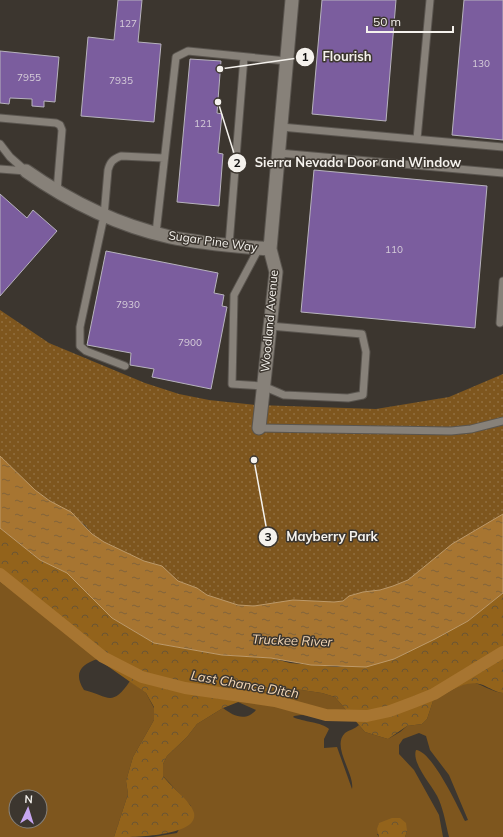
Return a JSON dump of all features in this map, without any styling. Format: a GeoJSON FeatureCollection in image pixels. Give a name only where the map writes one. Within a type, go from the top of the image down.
{"type":"FeatureCollection","features":[{"type":"Feature","properties":{"kind":"street","name":"Woodland Avenue"},"geometry":{"type":"LineString","coordinates":[[259,428],[276,272],[265,248],[279,153],[292,0]]}},
{"type":"Feature","properties":{"kind":"street","name":"Sugar Pine Way"},"geometry":{"type":"LineString","coordinates":[[26,171],[57,192],[104,216],[156,233],[201,242],[265,248]]}},
{"type":"Feature","properties":{"kind":"lane"},"geometry":{"type":"LineString","coordinates":[[418,139],[430,0]]}},
{"type":"Feature","properties":{"kind":"lane"},"geometry":{"type":"LineString","coordinates":[[156,233],[176,56],[188,51],[287,61]]}},
{"type":"Feature","properties":{"kind":"lane"},"geometry":{"type":"LineString","coordinates":[[229,245],[244,57]]}},
{"type":"Feature","properties":{"kind":"lane"},"geometry":{"type":"LineString","coordinates":[[0,118],[56,123],[60,125],[62,130],[57,192]]}},
{"type":"Feature","properties":{"kind":"lane"},"geometry":{"type":"LineString","coordinates":[[281,127],[503,147]]}},
{"type":"Feature","properties":{"kind":"lane"},"geometry":{"type":"LineString","coordinates":[[0,144],[10,157],[26,171]]}},
{"type":"Feature","properties":{"kind":"lane"},"geometry":{"type":"LineString","coordinates":[[279,153],[503,173]]}},
{"type":"Feature","properties":{"kind":"lane"},"geometry":{"type":"LineString","coordinates":[[125,366],[86,351],[80,346],[80,327],[104,216],[108,170],[110,163],[115,158],[121,156],[164,158]]}},
{"type":"Feature","properties":{"kind":"lane"},"geometry":{"type":"LineString","coordinates":[[0,169],[26,171]]}},
{"type":"Feature","properties":{"kind":"lane"},"geometry":{"type":"LineString","coordinates":[[265,248],[234,295],[232,384],[263,386],[284,395],[348,398],[363,395],[366,352],[362,334],[270,326]]}},
{"type":"Feature","properties":{"kind":"lane"},"geometry":{"type":"LineString","coordinates":[[500,323],[503,281]]}},
{"type":"Feature","properties":{"kind":"lane"},"geometry":{"type":"LineString","coordinates":[[259,428],[451,431],[471,429],[503,421]]}},
{"type":"Feature","properties":{"kind":"shaded area"},"geometry":{"type":"Polygon","coordinates":[[[0,310],[49,343],[145,383],[179,394],[209,400],[257,405],[376,409],[449,397],[503,374],[503,514],[452,544],[408,580],[380,590],[363,592],[350,596],[343,601],[293,600],[254,606],[238,605],[207,595],[197,588],[178,581],[162,566],[144,561],[104,542],[92,534],[85,525],[35,490],[0,456],[0,310]]]}},
{"type":"Feature","properties":{"kind":"shaded area"},"geometry":{"type":"Polygon","coordinates":[[[0,582],[44,614],[98,659],[87,664],[80,670],[79,679],[84,690],[109,698],[119,695],[130,681],[146,693],[154,708],[154,720],[133,757],[126,781],[128,794],[114,837],[0,837],[0,582]]]}},
{"type":"Feature","properties":{"kind":"shaded area"},"geometry":{"type":"Polygon","coordinates":[[[472,682],[503,693],[503,837],[449,837],[441,805],[420,769],[415,756],[416,750],[422,753],[437,769],[465,821],[468,820],[449,775],[430,750],[426,736],[419,733],[403,739],[399,745],[399,754],[414,770],[439,815],[443,837],[405,837],[407,831],[377,834],[379,837],[153,837],[177,833],[191,806],[163,776],[163,764],[167,756],[187,737],[197,724],[223,708],[235,715],[244,717],[248,716],[256,710],[238,702],[269,690],[295,689],[322,693],[335,697],[353,718],[301,715],[293,717],[322,725],[329,729],[324,739],[324,748],[337,747],[352,789],[352,783],[341,745],[341,739],[345,733],[359,725],[365,732],[388,739],[407,726],[422,724],[427,719],[433,701],[461,685],[472,682]]]}},
{"type":"Feature","properties":{"kind":"green space"},"geometry":{"type":"Polygon","coordinates":[[[0,528],[40,560],[67,573],[112,618],[154,643],[222,655],[271,658],[290,663],[337,667],[394,659],[468,621],[503,593],[503,693],[476,683],[470,683],[457,687],[433,701],[427,719],[422,724],[407,726],[388,739],[365,732],[335,697],[322,693],[295,689],[269,690],[223,708],[197,724],[187,737],[167,756],[163,764],[163,776],[189,804],[194,813],[193,821],[186,827],[162,834],[134,837],[114,837],[128,794],[126,781],[133,757],[154,720],[154,707],[146,693],[89,653],[44,614],[0,582],[0,528]]]}},
{"type":"Feature","properties":{"kind":"green space"},"geometry":{"type":"Polygon","coordinates":[[[392,818],[400,818],[406,823],[407,831],[405,837],[379,837],[377,829],[379,823],[392,818]]]}},
{"type":"Feature","properties":{"kind":"water","name":"Truckee River"},"geometry":{"type":"Polygon","coordinates":[[[0,456],[35,490],[50,501],[71,512],[92,534],[104,542],[144,561],[162,566],[178,581],[197,588],[207,595],[238,605],[254,606],[293,600],[343,601],[349,596],[393,586],[408,580],[452,544],[503,514],[503,593],[468,621],[435,639],[394,659],[366,667],[311,665],[271,658],[222,655],[154,643],[112,618],[67,573],[40,560],[0,528],[0,456]]]}},
{"type":"Feature","properties":{"kind":"building"},"geometry":{"type":"Polygon","coordinates":[[[118,0],[142,0],[138,42],[161,44],[154,122],[81,116],[88,37],[114,40],[118,0]]]}},
{"type":"Feature","properties":{"kind":"building"},"geometry":{"type":"Polygon","coordinates":[[[322,0],[396,0],[386,121],[312,114],[322,0]]]}},
{"type":"Feature","properties":{"kind":"building"},"geometry":{"type":"Polygon","coordinates":[[[464,0],[503,0],[503,140],[452,135],[464,0]]]}},
{"type":"Feature","properties":{"kind":"building"},"geometry":{"type":"Polygon","coordinates":[[[0,51],[59,57],[55,102],[44,101],[44,107],[32,106],[32,99],[10,98],[9,104],[0,103],[0,51]]]}},
{"type":"Feature","properties":{"kind":"building"},"geometry":{"type":"Polygon","coordinates":[[[190,59],[221,61],[217,113],[222,114],[218,153],[223,154],[219,206],[177,202],[190,59]]]}},
{"type":"Feature","properties":{"kind":"building"},"geometry":{"type":"Polygon","coordinates":[[[314,170],[487,186],[475,328],[301,312],[314,170]]]}},
{"type":"Feature","properties":{"kind":"building"},"geometry":{"type":"Polygon","coordinates":[[[0,194],[27,218],[33,210],[57,231],[0,296],[0,194]]]}},
{"type":"Feature","properties":{"kind":"building"},"geometry":{"type":"Polygon","coordinates":[[[106,251],[218,273],[214,293],[224,295],[222,306],[227,307],[211,389],[152,377],[154,369],[130,365],[131,353],[87,345],[106,251]]]}},
{"type":"Feature","properties":{"kind":"waterway","name":"Last Chance Ditch"},"geometry":{"type":"LineString","coordinates":[[0,574],[103,657],[142,677],[185,688],[275,701],[326,715],[367,716],[390,711],[434,694],[503,652]]}},
{"type":"Feature","properties":{"kind":"place","name":"Flourish"},"geometry":{"type":"Point","coordinates":[220,69]}},
{"type":"Feature","properties":{"kind":"place","name":"Sierra Nevada Door and Window"},"geometry":{"type":"Point","coordinates":[218,102]}},
{"type":"Feature","properties":{"kind":"place","name":"Mayberry Park"},"geometry":{"type":"Point","coordinates":[254,460]}}]}
